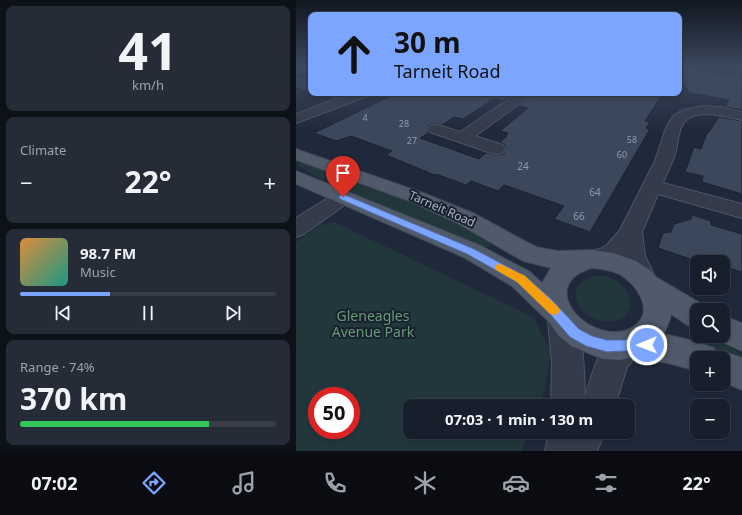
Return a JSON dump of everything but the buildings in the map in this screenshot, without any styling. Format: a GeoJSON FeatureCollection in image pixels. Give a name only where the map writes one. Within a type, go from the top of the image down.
{"type":"FeatureCollection","features":[{"type":"Feature","properties":{"kind":"main road","name":"Tarneit Road"},"geometry":{"type":"LineString","coordinates":[[296,154],[419,198],[465,218],[531,254],[558,260],[589,260]]}},
{"type":"Feature","properties":{"kind":"main road"},"geometry":{"type":"LineString","coordinates":[[297,177],[471,251],[521,279],[560,317],[574,333],[590,342],[607,346],[629,344],[660,346],[690,354]]}},
{"type":"Feature","properties":{"kind":"main road"},"geometry":{"type":"LineString","coordinates":[[560,317],[553,298],[554,284],[561,273],[573,264],[589,260],[606,260],[619,263],[632,270],[646,282],[690,311]]}},
{"type":"Feature","properties":{"kind":"main road"},"geometry":{"type":"LineString","coordinates":[[629,344],[646,336],[655,325],[658,312],[656,298],[646,282]]}},
{"type":"Feature","properties":{"kind":"main road"},"geometry":{"type":"LineString","coordinates":[[730,332],[742,337]]}},
{"type":"Feature","properties":{"kind":"main road"},"geometry":{"type":"LineString","coordinates":[[730,369],[742,374]]}},
{"type":"Feature","properties":{"kind":"street"},"geometry":{"type":"LineString","coordinates":[[296,119],[342,105],[356,96]]}},
{"type":"Feature","properties":{"kind":"street"},"geometry":{"type":"LineString","coordinates":[[462,138],[523,96]]}},
{"type":"Feature","properties":{"kind":"street"},"geometry":{"type":"LineString","coordinates":[[296,127],[317,113]]}},
{"type":"Feature","properties":{"kind":"street"},"geometry":{"type":"LineString","coordinates":[[589,260],[607,256],[631,233],[667,153],[679,136],[685,123],[692,117],[712,114],[742,117]]}},
{"type":"Feature","properties":{"kind":"street"},"geometry":{"type":"LineString","coordinates":[[435,129],[497,149]]}},
{"type":"Feature","properties":{"kind":"street"},"geometry":{"type":"LineString","coordinates":[[652,186],[742,211]]}},
{"type":"Feature","properties":{"kind":"street"},"geometry":{"type":"LineString","coordinates":[[296,229],[343,197]]}},
{"type":"Feature","properties":{"kind":"street"},"geometry":{"type":"LineString","coordinates":[[631,233],[633,256],[646,282]]}},
{"type":"Feature","properties":{"kind":"street"},"geometry":{"type":"LineString","coordinates":[[560,317],[568,363],[568,399]]}},
{"type":"Feature","properties":{"kind":"street"},"geometry":{"type":"LineString","coordinates":[[600,399],[612,364],[629,344]]}},
{"type":"Feature","properties":{"kind":"street"},"geometry":{"type":"LineString","coordinates":[[564,451],[566,439]]}},
{"type":"Feature","properties":{"kind":"street"},"geometry":{"type":"LineString","coordinates":[[577,451],[583,439]]}},
{"type":"Feature","properties":{"kind":"green space"},"geometry":{"type":"Polygon","coordinates":[[[303,162],[334,173],[322,180],[297,165],[303,162]]]}},
{"type":"Feature","properties":{"kind":"green space"},"geometry":{"type":"Polygon","coordinates":[[[337,174],[421,206],[448,218],[491,244],[485,249],[473,242],[326,182],[337,174]]]}},
{"type":"Feature","properties":{"kind":"green space","name":"Gleneagles Avenue Park"},"geometry":{"type":"Polygon","coordinates":[[[334,222],[533,317],[551,352],[542,399],[403,399],[403,439],[526,439],[521,451],[296,451],[296,242],[321,225],[334,222]]]}},
{"type":"Feature","properties":{"kind":"green space"},"geometry":{"type":"Polygon","coordinates":[[[598,276],[611,278],[624,287],[630,297],[630,308],[623,317],[611,322],[599,321],[580,307],[576,298],[577,289],[583,281],[598,276]]]}},
{"type":"Feature","properties":{"kind":"green space"},"geometry":{"type":"Polygon","coordinates":[[[699,343],[721,343],[742,354],[742,360],[730,355],[730,351],[719,351],[699,343]]]}},
{"type":"Feature","properties":{"kind":"slow traffic"},"geometry":{"type":"LineString","coordinates":[[500,268],[521,279],[554,310]]}},
{"type":"Feature","properties":{"kind":"route"},"geometry":{"type":"LineString","coordinates":[[343,197],[471,251],[521,279],[547,302],[574,333],[590,342],[607,346],[625,346],[633,343],[647,345]]}}]}
